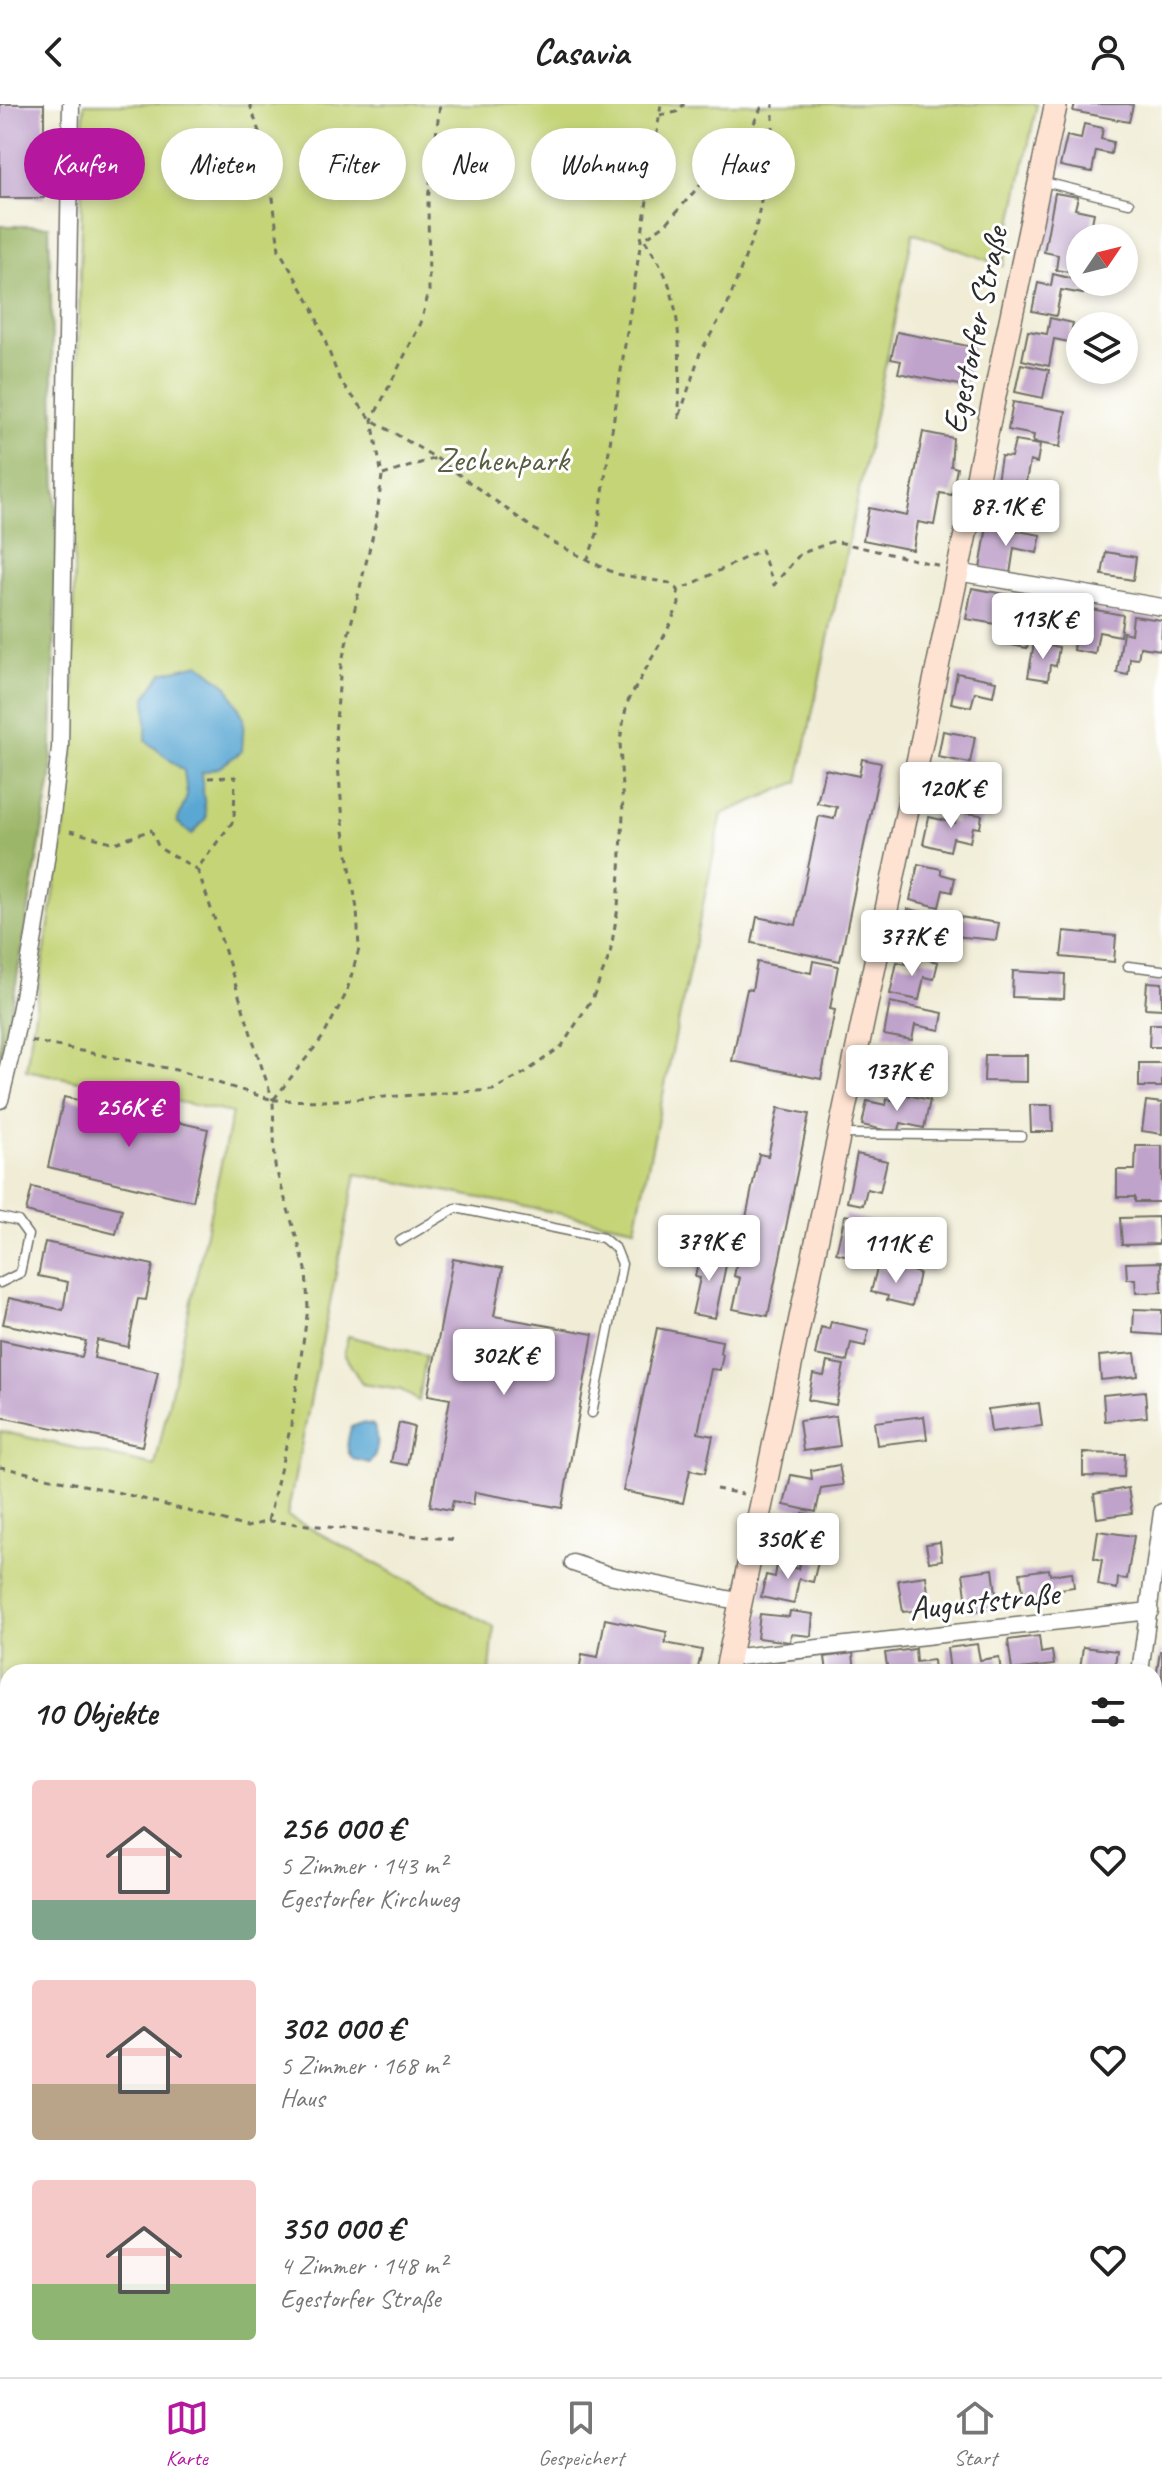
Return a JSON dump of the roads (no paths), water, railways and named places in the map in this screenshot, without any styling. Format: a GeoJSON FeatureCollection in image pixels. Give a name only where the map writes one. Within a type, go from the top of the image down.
{"type":"FeatureCollection","features":[{"type":"Feature","properties":{"kind":"main road","name":"Egestorfer Straße"},"geometry":{"type":"LineString","coordinates":[[728,1664],[1056,104]]}},
{"type":"Feature","properties":{"kind":"street"},"geometry":{"type":"LineString","coordinates":[[0,1100],[15,1038],[52,826],[60,748],[71,104]]}},
{"type":"Feature","properties":{"kind":"street"},"geometry":{"type":"LineString","coordinates":[[957,572],[1162,607]]}},
{"type":"Feature","properties":{"kind":"street"},"geometry":{"type":"LineString","coordinates":[[1141,1664],[1162,1512]]}},
{"type":"Feature","properties":{"kind":"street"},"geometry":{"type":"LineString","coordinates":[[573,1563],[609,1575],[742,1602]]}},
{"type":"Feature","properties":{"kind":"street","name":"Auguststraße"},"geometry":{"type":"LineString","coordinates":[[736,1664],[1150,1611]]}},
{"type":"Feature","properties":{"kind":"lane"},"geometry":{"type":"LineString","coordinates":[[1040,181],[1129,203]]}},
{"type":"Feature","properties":{"kind":"lane"},"geometry":{"type":"LineString","coordinates":[[1128,966],[1162,970]]}},
{"type":"Feature","properties":{"kind":"lane"},"geometry":{"type":"LineString","coordinates":[[839,1134],[1021,1136]]}},
{"type":"Feature","properties":{"kind":"lane"},"geometry":{"type":"LineString","coordinates":[[400,1241],[456,1208],[603,1238],[616,1249],[622,1264],[592,1413]]}},
{"type":"Feature","properties":{"kind":"lane"},"geometry":{"type":"LineString","coordinates":[[0,1217],[18,1221],[28,1235],[20,1273],[0,1283]]}},
{"type":"Feature","properties":{"kind":"water"},"geometry":{"type":"Polygon","coordinates":[[[199,664],[227,686],[244,718],[242,751],[220,767],[201,773],[206,818],[192,835],[177,822],[187,796],[184,771],[146,741],[146,697],[162,673],[199,664]]]}},
{"type":"Feature","properties":{"kind":"water"},"geometry":{"type":"Polygon","coordinates":[[[362,1423],[373,1425],[377,1435],[377,1449],[370,1463],[353,1459],[348,1448],[351,1427],[362,1423]]]}},
{"type":"Feature","properties":{"kind":"park label","name":"Zechenpark"},"geometry":{"type":"Point","coordinates":[502,459]}}]}
